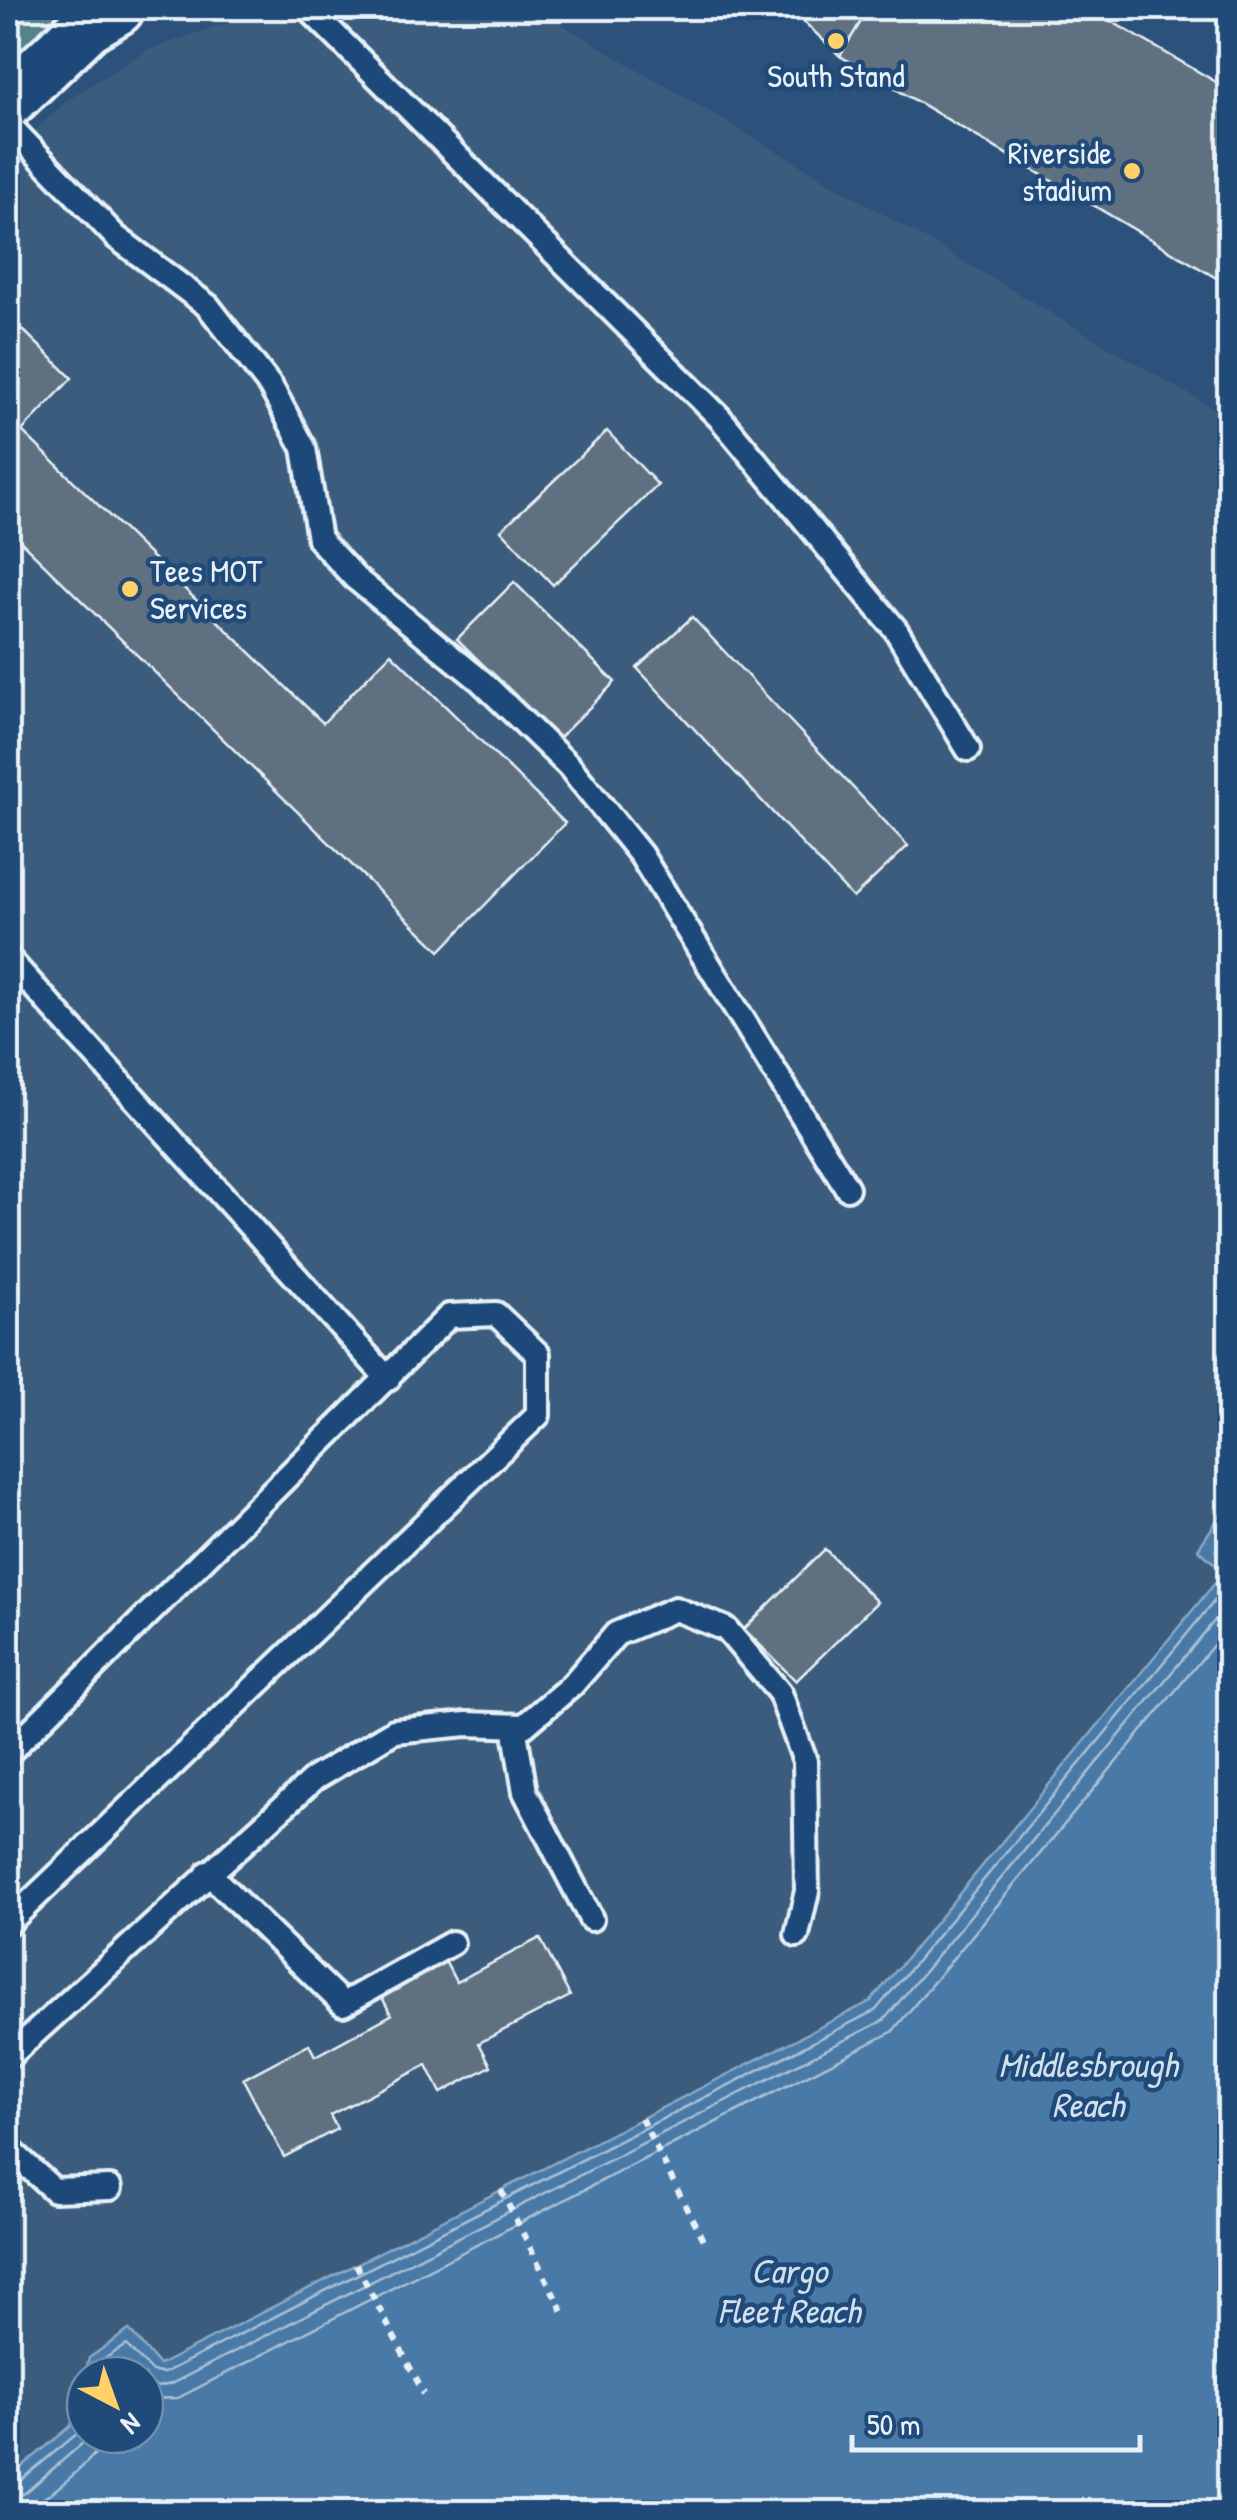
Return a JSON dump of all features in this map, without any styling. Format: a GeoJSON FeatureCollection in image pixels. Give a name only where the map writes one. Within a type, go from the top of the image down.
{"type":"FeatureCollection","features":[{"type":"Feature","properties":{"kind":"street"},"geometry":{"type":"LineString","coordinates":[[8,101],[88,26],[117,8]]}},
{"type":"Feature","properties":{"kind":"lane"},"geometry":{"type":"LineString","coordinates":[[308,8],[720,418],[896,630],[968,748]]}},
{"type":"Feature","properties":{"kind":"lane"},"geometry":{"type":"LineString","coordinates":[[8,124],[116,237],[208,306],[271,386],[304,448],[319,539],[355,578],[481,680],[569,766],[642,854],[847,1188]]}},
{"type":"Feature","properties":{"kind":"lane"},"geometry":{"type":"LineString","coordinates":[[8,958],[388,1379]]}},
{"type":"Feature","properties":{"kind":"lane"},"geometry":{"type":"LineString","coordinates":[[8,1753],[449,1316],[496,1314],[538,1354],[538,1414],[8,1922]]}},
{"type":"Feature","properties":{"kind":"lane"},"geometry":{"type":"LineString","coordinates":[[8,2057],[315,1778],[394,1730],[524,1726],[572,1685],[616,1634],[676,1609],[726,1630],[780,1694],[805,1761],[807,1891],[797,1935]]}},
{"type":"Feature","properties":{"kind":"lane"},"geometry":{"type":"LineString","coordinates":[[514,1726],[525,1792],[591,1919]]}},
{"type":"Feature","properties":{"kind":"lane"},"geometry":{"type":"LineString","coordinates":[[208,1873],[342,2004],[452,1943]]}},
{"type":"Feature","properties":{"kind":"lane"},"geometry":{"type":"LineString","coordinates":[[8,2148],[54,2190],[110,2188]]}},
{"type":"Feature","properties":{"kind":"path"},"geometry":{"type":"LineString","coordinates":[[641,2118],[706,2246]]}},
{"type":"Feature","properties":{"kind":"path"},"geometry":{"type":"LineString","coordinates":[[501,2190],[565,2316]]}},
{"type":"Feature","properties":{"kind":"path"},"geometry":{"type":"LineString","coordinates":[[356,2264],[424,2394]]}},
{"type":"Feature","properties":{"kind":"shaded area"},"geometry":{"type":"Polygon","coordinates":[[[270,8],[534,8],[1229,418],[1230,1501],[1198,1549],[1225,1572],[871,2001],[165,2362],[165,2355],[150,2355],[128,2331],[93,2355],[65,2355],[65,2431],[8,2478],[8,156],[66,101],[147,50],[270,8]]]}},
{"type":"Feature","properties":{"kind":"green space"},"geometry":{"type":"Polygon","coordinates":[[[8,8],[64,8],[57,30],[8,79],[8,8]]]}},
{"type":"Feature","properties":{"kind":"water","name":"Cargo Fleet Reach"},"geometry":{"type":"Polygon","coordinates":[[[1229,1502],[1229,2512],[8,2512],[8,2478],[65,2431],[65,2455],[165,2455],[165,2362],[871,2001],[1224,1572],[1198,1549],[1229,1502]]]}},
{"type":"Feature","properties":{"kind":"water","name":"Cargo Fleet Reach"},"geometry":{"type":"Polygon","coordinates":[[[129,2330],[150,2355],[93,2355],[129,2330]]]}},
{"type":"Feature","properties":{"kind":"building","name":"South Stand"},"geometry":{"type":"Polygon","coordinates":[[[789,8],[869,8],[840,56],[789,8]]]}},
{"type":"Feature","properties":{"kind":"building","name":"Riverside stadium"},"geometry":{"type":"Polygon","coordinates":[[[869,8],[1088,8],[1230,90],[1230,286],[840,56],[869,8]]]}},
{"type":"Feature","properties":{"kind":"building"},"geometry":{"type":"Polygon","coordinates":[[[14,321],[72,378],[22,431],[323,723],[391,653],[565,823],[440,951],[8,529],[8,328],[14,321]]]}},
{"type":"Feature","properties":{"kind":"building"},"geometry":{"type":"Polygon","coordinates":[[[607,431],[658,485],[553,585],[501,530],[607,431]]]}},
{"type":"Feature","properties":{"kind":"building"},"geometry":{"type":"Polygon","coordinates":[[[514,582],[615,682],[558,739],[457,639],[514,582]]]}},
{"type":"Feature","properties":{"kind":"building"},"geometry":{"type":"Polygon","coordinates":[[[692,617],[908,846],[853,898],[637,668],[692,617]]]}},
{"type":"Feature","properties":{"kind":"building"},"geometry":{"type":"Polygon","coordinates":[[[825,1549],[877,1602],[796,1681],[744,1629],[825,1549]]]}},
{"type":"Feature","properties":{"kind":"building"},"geometry":{"type":"Polygon","coordinates":[[[540,1938],[570,1996],[479,2043],[491,2066],[441,2093],[427,2065],[330,2115],[337,2129],[284,2157],[243,2079],[309,2044],[315,2056],[391,2015],[381,1995],[445,1961],[456,1982],[540,1938]]]}},
{"type":"Feature","properties":{"kind":"place","name":"South Stand"},"geometry":{"type":"Point","coordinates":[836,41]}},
{"type":"Feature","properties":{"kind":"place","name":"Riverside stadium"},"geometry":{"type":"Point","coordinates":[1132,171]}},
{"type":"Feature","properties":{"kind":"place","name":"Tees MOT Services"},"geometry":{"type":"Point","coordinates":[130,589]}},
{"type":"Feature","properties":{"kind":"water label","name":"Middlesbrough Reach"},"geometry":{"type":"Point","coordinates":[1088,2085]}}]}
